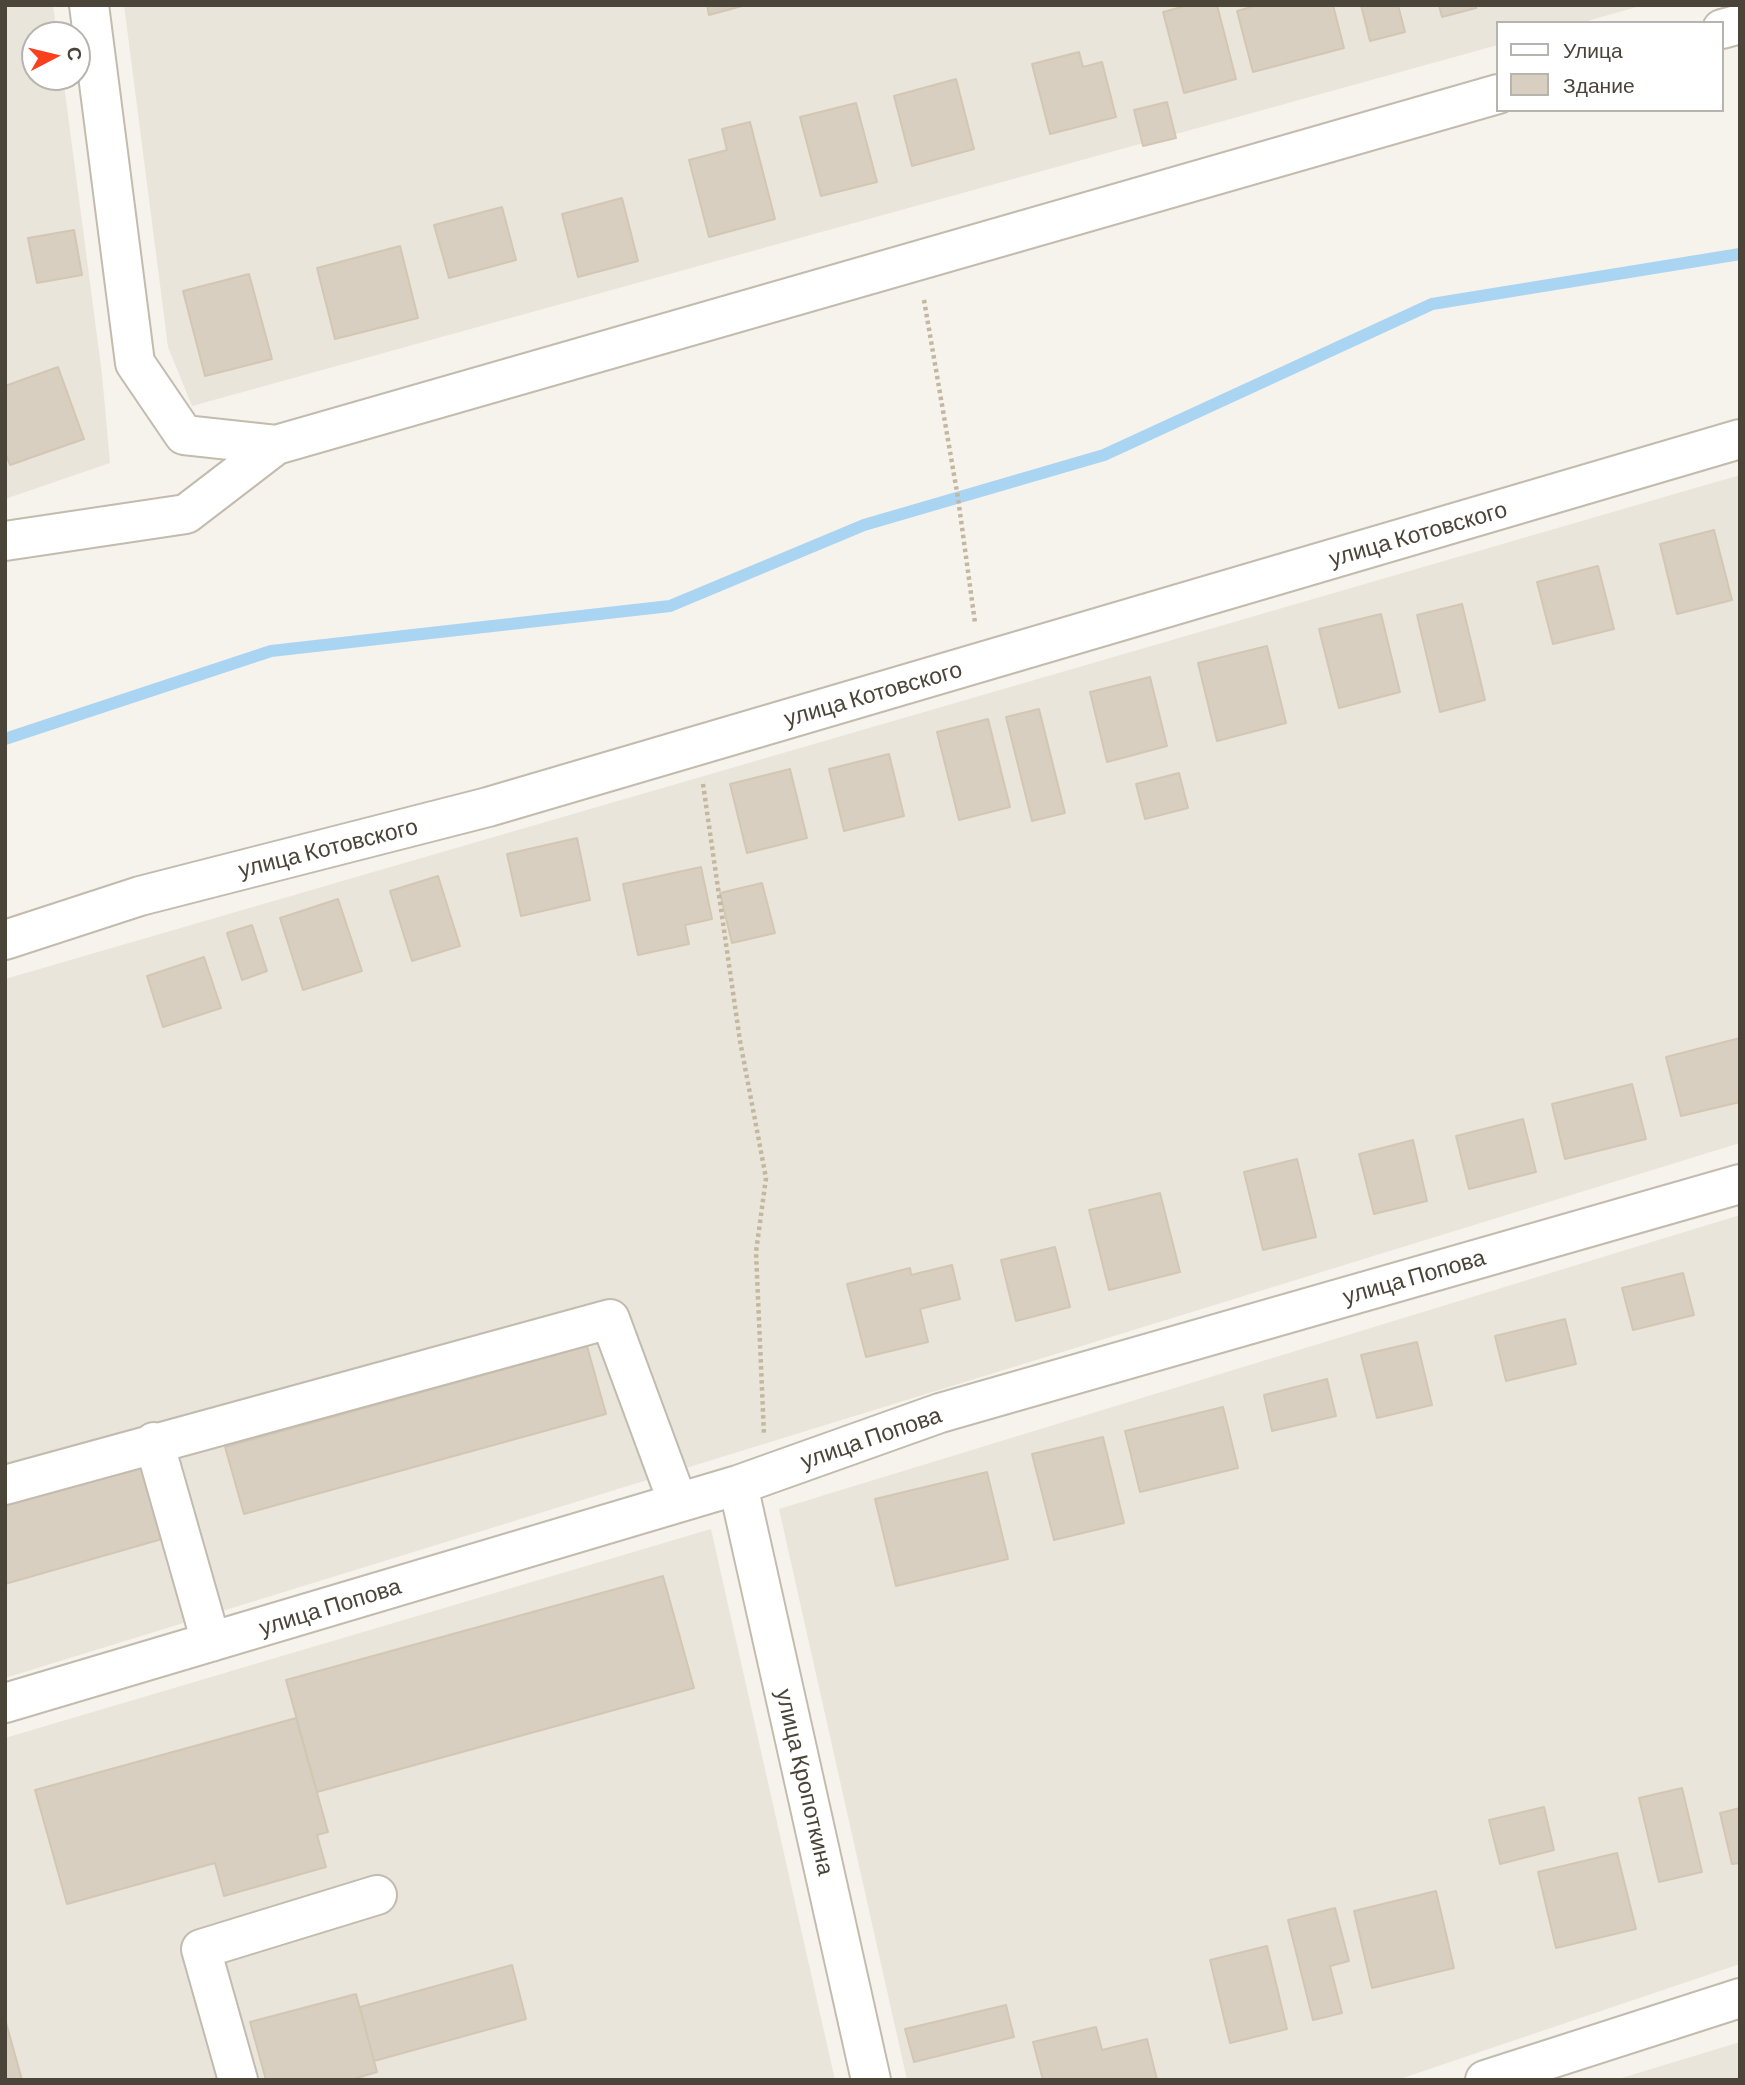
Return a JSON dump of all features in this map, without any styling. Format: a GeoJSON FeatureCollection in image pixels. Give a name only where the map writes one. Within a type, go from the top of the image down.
{"type":"FeatureCollection","features":[{"type":"Feature","properties":{"kind":"street"},"geometry":{"type":"LineString","coordinates":[[89,5],[135,363],[184,435],[276,445]]}},
{"type":"Feature","properties":{"kind":"street"},"geometry":{"type":"LineString","coordinates":[[5,541],[186,514],[276,445],[1496,95]]}},
{"type":"Feature","properties":{"kind":"street","name":"улица Котовского"},"geometry":{"type":"LineString","coordinates":[[5,940],[140,896],[488,807],[1740,439]]}},
{"type":"Feature","properties":{"kind":"street","name":"улица Попова"},"geometry":{"type":"LineString","coordinates":[[5,1703],[678,1503],[752,1480],[940,1413],[1740,1184]]}},
{"type":"Feature","properties":{"kind":"street"},"geometry":{"type":"LineString","coordinates":[[5,1485],[610,1319],[678,1503]]}},
{"type":"Feature","properties":{"kind":"street"},"geometry":{"type":"LineString","coordinates":[[154,1442],[211,1642]]}},
{"type":"Feature","properties":{"kind":"street","name":"улица Кропоткина"},"geometry":{"type":"LineString","coordinates":[[752,1480],[871,2080]]}},
{"type":"Feature","properties":{"kind":"street"},"geometry":{"type":"LineString","coordinates":[[238,2080],[201,1949],[377,1895]]}},
{"type":"Feature","properties":{"kind":"street"},"geometry":{"type":"LineString","coordinates":[[1485,2080],[1740,1998]]}},
{"type":"Feature","properties":{"kind":"path"},"geometry":{"type":"LineString","coordinates":[[918,261],[958,498],[980,662]]}},
{"type":"Feature","properties":{"kind":"path"},"geometry":{"type":"LineString","coordinates":[[696,746],[740,1041],[766,1178],[756,1252],[752,1480]]}},
{"type":"Feature","properties":{"kind":"shaded area"},"geometry":{"type":"Polygon","coordinates":[[[5,5],[53,5],[55,21],[21,21],[21,91],[65,91],[102,374],[110,463],[5,499],[5,5]]]}},
{"type":"Feature","properties":{"kind":"shaded area"},"geometry":{"type":"Polygon","coordinates":[[[124,5],[1644,5],[1587,21],[1496,21],[1496,46],[192,406],[168,347],[124,5]]]}},
{"type":"Feature","properties":{"kind":"shaded area"},"geometry":{"type":"Polygon","coordinates":[[[1740,475],[1740,1143],[5,1678],[5,979],[1740,475]]]}},
{"type":"Feature","properties":{"kind":"shaded area"},"geometry":{"type":"Polygon","coordinates":[[[1740,1215],[1740,1964],[1397,2080],[907,2080],[779,1509],[1740,1215]]]}},
{"type":"Feature","properties":{"kind":"shaded area"},"geometry":{"type":"Polygon","coordinates":[[[711,1529],[835,2080],[5,2080],[5,1738],[711,1529]]]}},
{"type":"Feature","properties":{"kind":"shaded area"},"geometry":{"type":"Polygon","coordinates":[[[1740,2042],[1740,2080],[1615,2080],[1740,2042]]]}},
{"type":"Feature","properties":{"kind":"building"},"geometry":{"type":"Polygon","coordinates":[[[707,5],[742,5],[742,6],[709,15],[707,5]]]}},
{"type":"Feature","properties":{"kind":"building"},"geometry":{"type":"Polygon","coordinates":[[[1189,5],[1217,5],[1236,79],[1184,93],[1163,12],[1189,5]]]}},
{"type":"Feature","properties":{"kind":"building"},"geometry":{"type":"Polygon","coordinates":[[[1258,5],[1333,5],[1344,48],[1253,72],[1237,11],[1258,5]]]}},
{"type":"Feature","properties":{"kind":"building"},"geometry":{"type":"Polygon","coordinates":[[[1361,5],[1398,5],[1405,32],[1370,41],[1361,5]]]}},
{"type":"Feature","properties":{"kind":"building"},"geometry":{"type":"Polygon","coordinates":[[[1439,5],[1476,5],[1476,8],[1442,17],[1439,5]]]}},
{"type":"Feature","properties":{"kind":"building"},"geometry":{"type":"Polygon","coordinates":[[[1079,52],[1083,67],[1102,62],[1116,117],[1050,134],[1032,64],[1079,52]]]}},
{"type":"Feature","properties":{"kind":"building"},"geometry":{"type":"Polygon","coordinates":[[[956,79],[974,149],[912,166],[894,96],[956,79]]]}},
{"type":"Feature","properties":{"kind":"building"},"geometry":{"type":"Polygon","coordinates":[[[1167,102],[1176,138],[1143,146],[1134,110],[1167,102]]]}},
{"type":"Feature","properties":{"kind":"building"},"geometry":{"type":"Polygon","coordinates":[[[856,103],[877,182],[821,196],[800,117],[856,103]]]}},
{"type":"Feature","properties":{"kind":"building"},"geometry":{"type":"Polygon","coordinates":[[[750,122],[775,219],[709,237],[689,160],[727,150],[722,129],[750,122]]]}},
{"type":"Feature","properties":{"kind":"building"},"geometry":{"type":"Polygon","coordinates":[[[622,198],[638,261],[578,277],[562,214],[622,198]]]}},
{"type":"Feature","properties":{"kind":"building"},"geometry":{"type":"Polygon","coordinates":[[[502,207],[516,260],[449,278],[434,225],[502,207]]]}},
{"type":"Feature","properties":{"kind":"building"},"geometry":{"type":"Polygon","coordinates":[[[74,230],[82,275],[37,283],[28,238],[74,230]]]}},
{"type":"Feature","properties":{"kind":"building"},"geometry":{"type":"Polygon","coordinates":[[[400,246],[418,318],[335,339],[317,268],[400,246]]]}},
{"type":"Feature","properties":{"kind":"building"},"geometry":{"type":"Polygon","coordinates":[[[249,274],[272,359],[205,376],[183,291],[249,274]]]}},
{"type":"Feature","properties":{"kind":"building"},"geometry":{"type":"Polygon","coordinates":[[[58,367],[84,439],[10,465],[5,452],[5,386],[58,367]]]}},
{"type":"Feature","properties":{"kind":"building"},"geometry":{"type":"Polygon","coordinates":[[[1714,530],[1732,600],[1677,614],[1660,544],[1714,530]]]}},
{"type":"Feature","properties":{"kind":"building"},"geometry":{"type":"Polygon","coordinates":[[[1598,566],[1614,629],[1553,644],[1537,582],[1598,566]]]}},
{"type":"Feature","properties":{"kind":"building"},"geometry":{"type":"Polygon","coordinates":[[[1462,604],[1485,700],[1440,712],[1417,615],[1462,604]]]}},
{"type":"Feature","properties":{"kind":"building"},"geometry":{"type":"Polygon","coordinates":[[[1381,614],[1400,692],[1339,708],[1319,629],[1381,614]]]}},
{"type":"Feature","properties":{"kind":"building"},"geometry":{"type":"Polygon","coordinates":[[[1267,646],[1286,723],[1217,741],[1198,663],[1267,646]]]}},
{"type":"Feature","properties":{"kind":"building"},"geometry":{"type":"Polygon","coordinates":[[[1150,677],[1167,746],[1107,762],[1090,692],[1150,677]]]}},
{"type":"Feature","properties":{"kind":"building"},"geometry":{"type":"Polygon","coordinates":[[[1039,709],[1065,813],[1032,821],[1006,717],[1039,709]]]}},
{"type":"Feature","properties":{"kind":"building"},"geometry":{"type":"Polygon","coordinates":[[[988,719],[1010,807],[959,820],[937,732],[988,719]]]}},
{"type":"Feature","properties":{"kind":"building"},"geometry":{"type":"Polygon","coordinates":[[[889,754],[904,816],[844,831],[829,769],[889,754]]]}},
{"type":"Feature","properties":{"kind":"building"},"geometry":{"type":"Polygon","coordinates":[[[790,769],[807,838],[747,853],[730,784],[790,769]]]}},
{"type":"Feature","properties":{"kind":"building"},"geometry":{"type":"Polygon","coordinates":[[[1179,773],[1188,808],[1145,819],[1136,784],[1179,773]]]}},
{"type":"Feature","properties":{"kind":"building"},"geometry":{"type":"Polygon","coordinates":[[[577,838],[590,900],[521,916],[507,854],[577,838]]]}},
{"type":"Feature","properties":{"kind":"building"},"geometry":{"type":"Polygon","coordinates":[[[701,867],[712,919],[685,925],[689,944],[638,955],[623,884],[701,867]]]}},
{"type":"Feature","properties":{"kind":"building"},"geometry":{"type":"Polygon","coordinates":[[[438,876],[460,946],[412,961],[390,891],[438,876]]]}},
{"type":"Feature","properties":{"kind":"building"},"geometry":{"type":"Polygon","coordinates":[[[762,883],[775,933],[732,943],[720,893],[762,883]]]}},
{"type":"Feature","properties":{"kind":"building"},"geometry":{"type":"Polygon","coordinates":[[[338,899],[362,971],[303,990],[280,918],[338,899]]]}},
{"type":"Feature","properties":{"kind":"building"},"geometry":{"type":"Polygon","coordinates":[[[252,925],[267,971],[242,980],[227,933],[252,925]]]}},
{"type":"Feature","properties":{"kind":"building"},"geometry":{"type":"Polygon","coordinates":[[[204,957],[221,1008],[163,1027],[147,976],[204,957]]]}},
{"type":"Feature","properties":{"kind":"building"},"geometry":{"type":"Polygon","coordinates":[[[1740,1038],[1740,1102],[1681,1116],[1666,1057],[1740,1038]]]}},
{"type":"Feature","properties":{"kind":"building"},"geometry":{"type":"Polygon","coordinates":[[[1632,1084],[1646,1139],[1565,1159],[1552,1104],[1632,1084]]]}},
{"type":"Feature","properties":{"kind":"building"},"geometry":{"type":"Polygon","coordinates":[[[1523,1119],[1536,1172],[1469,1189],[1456,1136],[1523,1119]]]}},
{"type":"Feature","properties":{"kind":"building"},"geometry":{"type":"Polygon","coordinates":[[[1413,1140],[1427,1201],[1374,1214],[1359,1154],[1413,1140]]]}},
{"type":"Feature","properties":{"kind":"building"},"geometry":{"type":"Polygon","coordinates":[[[1297,1159],[1316,1237],[1263,1250],[1244,1172],[1297,1159]]]}},
{"type":"Feature","properties":{"kind":"building"},"geometry":{"type":"Polygon","coordinates":[[[1160,1193],[1180,1272],[1109,1290],[1089,1210],[1160,1193]]]}},
{"type":"Feature","properties":{"kind":"building"},"geometry":{"type":"Polygon","coordinates":[[[1055,1247],[1070,1307],[1016,1321],[1001,1260],[1055,1247]]]}},
{"type":"Feature","properties":{"kind":"building"},"geometry":{"type":"Polygon","coordinates":[[[952,1265],[960,1299],[920,1309],[928,1342],[866,1357],[847,1284],[910,1268],[911,1275],[952,1265]]]}},
{"type":"Feature","properties":{"kind":"building"},"geometry":{"type":"Polygon","coordinates":[[[1683,1273],[1694,1315],[1633,1330],[1622,1288],[1683,1273]]]}},
{"type":"Feature","properties":{"kind":"building"},"geometry":{"type":"Polygon","coordinates":[[[1565,1319],[1576,1364],[1506,1381],[1495,1336],[1565,1319]]]}},
{"type":"Feature","properties":{"kind":"building"},"geometry":{"type":"Polygon","coordinates":[[[1417,1342],[1432,1405],[1377,1418],[1361,1355],[1417,1342]]]}},
{"type":"Feature","properties":{"kind":"building"},"geometry":{"type":"Polygon","coordinates":[[[587,1346],[606,1414],[244,1514],[225,1447],[587,1346]]]}},
{"type":"Feature","properties":{"kind":"building"},"geometry":{"type":"Polygon","coordinates":[[[1327,1379],[1336,1416],[1272,1431],[1264,1395],[1327,1379]]]}},
{"type":"Feature","properties":{"kind":"building"},"geometry":{"type":"Polygon","coordinates":[[[1223,1407],[1238,1468],[1140,1492],[1125,1431],[1223,1407]]]}},
{"type":"Feature","properties":{"kind":"building"},"geometry":{"type":"Polygon","coordinates":[[[1103,1437],[1124,1523],[1054,1540],[1032,1454],[1103,1437]]]}},
{"type":"Feature","properties":{"kind":"building"},"geometry":{"type":"Polygon","coordinates":[[[141,1467],[162,1539],[5,1584],[5,1506],[141,1467]]]}},
{"type":"Feature","properties":{"kind":"building"},"geometry":{"type":"Polygon","coordinates":[[[987,1472],[1008,1559],[896,1586],[875,1499],[987,1472]]]}},
{"type":"Feature","properties":{"kind":"building"},"geometry":{"type":"Polygon","coordinates":[[[663,1576],[694,1688],[317,1792],[286,1680],[663,1576]]]}},
{"type":"Feature","properties":{"kind":"building"},"geometry":{"type":"Polygon","coordinates":[[[296,1718],[328,1832],[317,1835],[326,1867],[224,1896],[215,1863],[67,1904],[35,1790],[296,1718]]]}},
{"type":"Feature","properties":{"kind":"building"},"geometry":{"type":"Polygon","coordinates":[[[1682,1788],[1702,1872],[1659,1882],[1639,1798],[1682,1788]]]}},
{"type":"Feature","properties":{"kind":"building"},"geometry":{"type":"Polygon","coordinates":[[[1544,1807],[1554,1850],[1500,1864],[1489,1820],[1544,1807]]]}},
{"type":"Feature","properties":{"kind":"building"},"geometry":{"type":"Polygon","coordinates":[[[1740,1808],[1740,1863],[1732,1864],[1720,1813],[1740,1808]]]}},
{"type":"Feature","properties":{"kind":"building"},"geometry":{"type":"Polygon","coordinates":[[[1617,1853],[1636,1929],[1556,1948],[1538,1872],[1617,1853]]]}},
{"type":"Feature","properties":{"kind":"building"},"geometry":{"type":"Polygon","coordinates":[[[1436,1891],[1454,1968],[1372,1988],[1354,1911],[1436,1891]]]}},
{"type":"Feature","properties":{"kind":"building"},"geometry":{"type":"Polygon","coordinates":[[[1335,1908],[1349,1961],[1330,1966],[1342,2013],[1313,2020],[1288,1920],[1335,1908]]]}},
{"type":"Feature","properties":{"kind":"building"},"geometry":{"type":"Polygon","coordinates":[[[1267,1946],[1287,2029],[1230,2043],[1210,1960],[1267,1946]]]}},
{"type":"Feature","properties":{"kind":"building"},"geometry":{"type":"Polygon","coordinates":[[[512,1965],[526,2019],[374,2061],[360,2007],[512,1965]]]}},
{"type":"Feature","properties":{"kind":"building"},"geometry":{"type":"Polygon","coordinates":[[[356,1994],[377,2072],[350,2080],[266,2080],[250,2022],[356,1994]]]}},
{"type":"Feature","properties":{"kind":"building"},"geometry":{"type":"Polygon","coordinates":[[[1006,2005],[1014,2037],[914,2062],[905,2029],[1006,2005]]]}},
{"type":"Feature","properties":{"kind":"building"},"geometry":{"type":"Polygon","coordinates":[[[5,2019],[22,2080],[5,2080],[5,2019]]]}},
{"type":"Feature","properties":{"kind":"building"},"geometry":{"type":"Polygon","coordinates":[[[1096,2027],[1102,2050],[1147,2039],[1157,2080],[1043,2080],[1033,2042],[1096,2027]]]}},
{"type":"Feature","properties":{"kind":"waterway"},"geometry":{"type":"LineString","coordinates":[[5,739],[271,651],[670,606],[864,525],[1104,455],[1432,304],[1740,254]]}}]}
